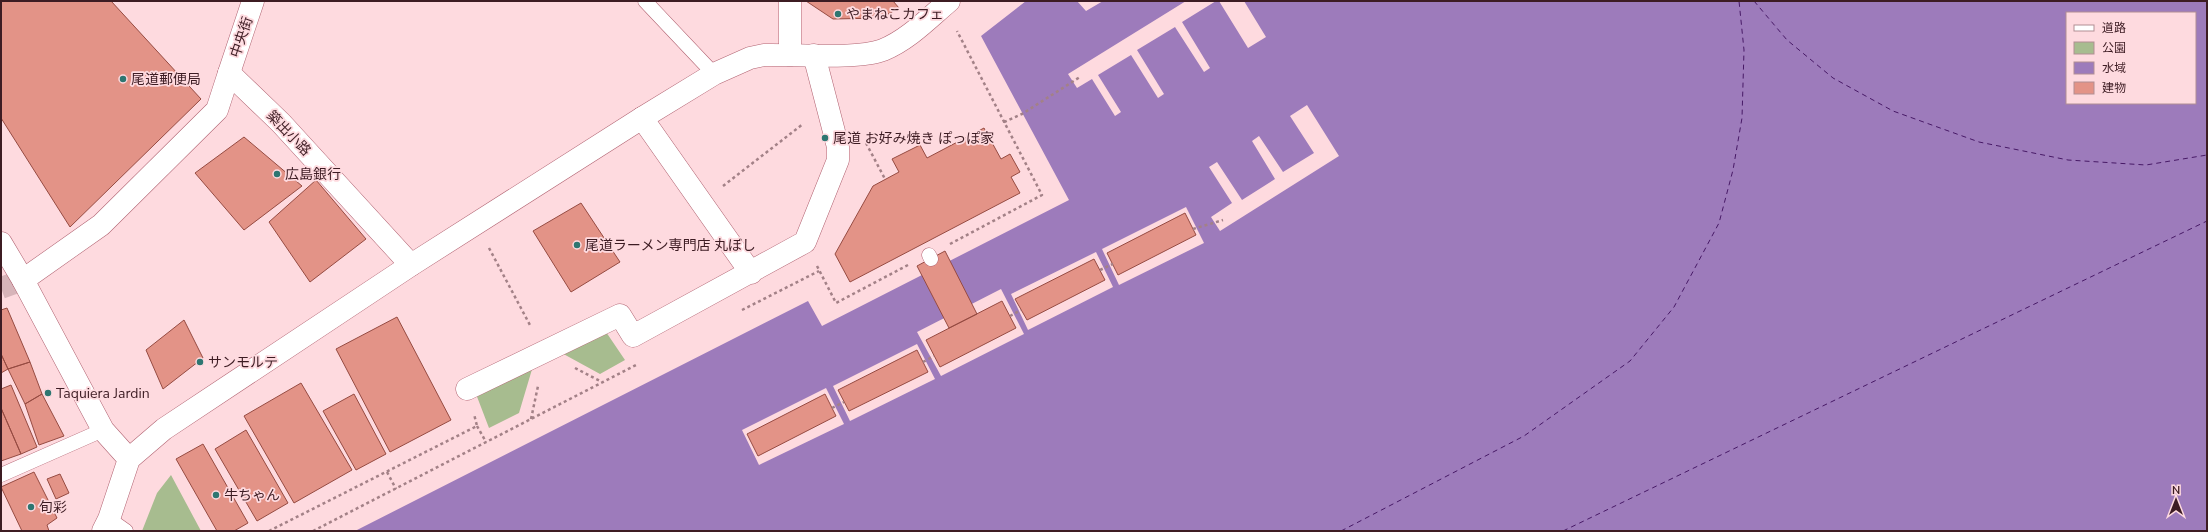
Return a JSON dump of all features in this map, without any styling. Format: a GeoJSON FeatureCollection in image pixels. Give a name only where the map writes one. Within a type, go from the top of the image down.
{"type":"FeatureCollection","features":[{"type":"Feature","properties":{"kind":"street","name":"中央街"},"geometry":{"type":"LineString","coordinates":[[23,280],[101,225],[217,110],[254,1]]}},
{"type":"Feature","properties":{"kind":"street"},"geometry":{"type":"LineString","coordinates":[[790,1],[790,55]]}},
{"type":"Feature","properties":{"kind":"street"},"geometry":{"type":"LineString","coordinates":[[113,527],[129,459],[164,429],[411,265],[642,118],[714,74],[750,58],[790,55],[860,55],[882,50],[905,38],[949,1]]}},
{"type":"Feature","properties":{"kind":"street"},"geometry":{"type":"LineString","coordinates":[[467,389],[620,315],[633,336],[751,273],[804,242],[838,160],[838,147],[814,55]]}},
{"type":"Feature","properties":{"kind":"street","name":"築出小路"},"geometry":{"type":"LineString","coordinates":[[229,73],[281,124],[411,265]]}},
{"type":"Feature","properties":{"kind":"street"},"geometry":{"type":"LineString","coordinates":[[642,118],[751,273]]}},
{"type":"Feature","properties":{"kind":"street"},"geometry":{"type":"LineString","coordinates":[[1,243],[23,280],[103,430],[129,459]]}},
{"type":"Feature","properties":{"kind":"lane"},"geometry":{"type":"LineString","coordinates":[[644,1],[714,74]]}},
{"type":"Feature","properties":{"kind":"lane"},"geometry":{"type":"LineString","coordinates":[[1,475],[103,430]]}},
{"type":"Feature","properties":{"kind":"path"},"geometry":{"type":"LineString","coordinates":[[804,242],[836,303],[930,257],[1042,195],[955,27]]}},
{"type":"Feature","properties":{"kind":"path"},"geometry":{"type":"LineString","coordinates":[[1004,122],[1022,114],[1080,77]]}},
{"type":"Feature","properties":{"kind":"path"},"geometry":{"type":"LineString","coordinates":[[701,202],[827,106]]}},
{"type":"Feature","properties":{"kind":"path"},"geometry":{"type":"LineString","coordinates":[[1193,229],[1223,220]]}},
{"type":"Feature","properties":{"kind":"path"},"geometry":{"type":"LineString","coordinates":[[476,223],[544,352]]}},
{"type":"Feature","properties":{"kind":"path"},"geometry":{"type":"LineString","coordinates":[[1100,270],[1113,264]]}},
{"type":"Feature","properties":{"kind":"path"},"geometry":{"type":"LineString","coordinates":[[739,312],[819,270]]}},
{"type":"Feature","properties":{"kind":"path"},"geometry":{"type":"LineString","coordinates":[[1010,316],[1021,310]]}},
{"type":"Feature","properties":{"kind":"path"},"geometry":{"type":"LineString","coordinates":[[923,362],[934,356]]}},
{"type":"Feature","properties":{"kind":"path"},"geometry":{"type":"LineString","coordinates":[[313,531],[643,361]]}},
{"type":"Feature","properties":{"kind":"path"},"geometry":{"type":"LineString","coordinates":[[467,389],[477,426],[486,442]]}},
{"type":"Feature","properties":{"kind":"path"},"geometry":{"type":"LineString","coordinates":[[832,408],[844,402]]}},
{"type":"Feature","properties":{"kind":"path"},"geometry":{"type":"LineString","coordinates":[[270,531],[477,426]]}},
{"type":"Feature","properties":{"kind":"path"},"geometry":{"type":"LineString","coordinates":[[387,472],[396,488]]}},
{"type":"Feature","properties":{"kind":"green space"},"geometry":{"type":"Polygon","coordinates":[[[604,329],[625,360],[600,374],[558,351],[604,329]]]}},
{"type":"Feature","properties":{"kind":"green space"},"geometry":{"type":"Polygon","coordinates":[[[533,366],[519,413],[489,428],[476,394],[533,366]]]}},
{"type":"Feature","properties":{"kind":"green space"},"geometry":{"type":"Polygon","coordinates":[[[171,475],[201,531],[142,531],[157,493],[171,475]]]}},
{"type":"Feature","properties":{"kind":"water"},"geometry":{"type":"Polygon","coordinates":[[[1026,1],[1077,1],[1086,11],[1103,1],[2207,1],[2207,531],[355,531],[808,301],[822,326],[1069,200],[981,36],[1026,1]]]}},
{"type":"Feature","properties":{"kind":"pier"},"geometry":{"type":"Polygon","coordinates":[[[1186,1],[1216,1],[1182,22],[1210,68],[1204,72],[1175,27],[1137,50],[1164,94],[1158,98],[1131,55],[1098,75],[1121,112],[1115,116],[1092,79],[1077,88],[1068,74],[1186,1]]]}},
{"type":"Feature","properties":{"kind":"pier"},"geometry":{"type":"Polygon","coordinates":[[[1219,1],[1244,1],[1266,37],[1248,48],[1219,1]]]}},
{"type":"Feature","properties":{"kind":"pier"},"geometry":{"type":"Polygon","coordinates":[[[1307,105],[1339,156],[1220,231],[1211,217],[1232,203],[1209,167],[1217,162],[1242,200],[1275,179],[1252,141],[1259,136],[1283,172],[1314,153],[1290,116],[1307,105]]]}},
{"type":"Feature","properties":{"kind":"pier"},"geometry":{"type":"Polygon","coordinates":[[[1186,207],[1204,243],[1119,285],[1102,249],[1186,207]]]}},
{"type":"Feature","properties":{"kind":"pier"},"geometry":{"type":"Polygon","coordinates":[[[1096,252],[1113,287],[1028,330],[1011,294],[1096,252]]]}},
{"type":"Feature","properties":{"kind":"pier"},"geometry":{"type":"Polygon","coordinates":[[[1001,289],[1024,334],[941,376],[917,332],[1001,289]]]}},
{"type":"Feature","properties":{"kind":"pier"},"geometry":{"type":"Polygon","coordinates":[[[917,344],[935,379],[850,421],[833,386],[917,344]]]}},
{"type":"Feature","properties":{"kind":"pier"},"geometry":{"type":"Polygon","coordinates":[[[826,388],[844,424],[759,465],[742,430],[826,388]]]}},
{"type":"Feature","properties":{"kind":"building"},"geometry":{"type":"Polygon","coordinates":[[[3,1],[111,1],[201,99],[70,227],[1,118],[1,3],[3,1]]]}},
{"type":"Feature","properties":{"kind":"building"},"geometry":{"type":"Polygon","coordinates":[[[806,1],[893,1],[899,8],[881,18],[833,19],[806,1]]]}},
{"type":"Feature","properties":{"kind":"building"},"geometry":{"type":"Polygon","coordinates":[[[984,128],[1001,159],[1010,154],[1020,172],[1011,177],[1020,193],[850,282],[835,254],[873,186],[899,172],[892,159],[920,145],[927,158],[984,128]]]}},
{"type":"Feature","properties":{"kind":"building"},"geometry":{"type":"Polygon","coordinates":[[[244,137],[302,186],[244,230],[195,173],[244,137]]]}},
{"type":"Feature","properties":{"kind":"building"},"geometry":{"type":"Polygon","coordinates":[[[316,180],[366,239],[310,282],[269,222],[316,180]]]}},
{"type":"Feature","properties":{"kind":"building"},"geometry":{"type":"Polygon","coordinates":[[[581,203],[620,262],[571,292],[533,231],[581,203]]]}},
{"type":"Feature","properties":{"kind":"building"},"geometry":{"type":"Polygon","coordinates":[[[1185,213],[1196,235],[1118,275],[1107,253],[1185,213]]]}},
{"type":"Feature","properties":{"kind":"building"},"geometry":{"type":"Polygon","coordinates":[[[945,251],[977,314],[949,328],[917,266],[945,251]]]}},
{"type":"Feature","properties":{"kind":"building"},"geometry":{"type":"Polygon","coordinates":[[[1094,259],[1105,280],[1027,320],[1015,299],[1094,259]]]}},
{"type":"Feature","properties":{"kind":"building"},"geometry":{"type":"Polygon","coordinates":[[[1002,301],[1016,328],[940,367],[926,340],[1002,301]]]}},
{"type":"Feature","properties":{"kind":"building"},"geometry":{"type":"Polygon","coordinates":[[[7,308],[30,362],[8,369],[1,354],[1,310],[7,308]]]}},
{"type":"Feature","properties":{"kind":"building"},"geometry":{"type":"Polygon","coordinates":[[[397,317],[451,420],[390,452],[336,349],[397,317]]]}},
{"type":"Feature","properties":{"kind":"building"},"geometry":{"type":"Polygon","coordinates":[[[184,320],[203,358],[163,389],[146,350],[184,320]]]}},
{"type":"Feature","properties":{"kind":"building"},"geometry":{"type":"Polygon","coordinates":[[[917,350],[928,372],[849,411],[838,390],[917,350]]]}},
{"type":"Feature","properties":{"kind":"building"},"geometry":{"type":"Polygon","coordinates":[[[1,354],[8,369],[1,373],[1,354]]]}},
{"type":"Feature","properties":{"kind":"building"},"geometry":{"type":"Polygon","coordinates":[[[30,362],[42,394],[25,404],[8,369],[30,362]]]}},
{"type":"Feature","properties":{"kind":"building"},"geometry":{"type":"Polygon","coordinates":[[[301,383],[352,470],[294,503],[244,416],[301,383]]]}},
{"type":"Feature","properties":{"kind":"building"},"geometry":{"type":"Polygon","coordinates":[[[11,385],[37,447],[21,454],[1,408],[1,389],[11,385]]]}},
{"type":"Feature","properties":{"kind":"building"},"geometry":{"type":"Polygon","coordinates":[[[42,394],[64,436],[39,445],[25,404],[42,394]]]}},
{"type":"Feature","properties":{"kind":"building"},"geometry":{"type":"Polygon","coordinates":[[[354,394],[386,454],[356,470],[323,411],[354,394]]]}},
{"type":"Feature","properties":{"kind":"building"},"geometry":{"type":"Polygon","coordinates":[[[825,394],[836,416],[758,456],[747,434],[825,394]]]}},
{"type":"Feature","properties":{"kind":"building"},"geometry":{"type":"Polygon","coordinates":[[[1,408],[21,454],[1,461],[1,408]]]}},
{"type":"Feature","properties":{"kind":"building"},"geometry":{"type":"Polygon","coordinates":[[[246,430],[288,503],[257,521],[215,449],[246,430]]]}},
{"type":"Feature","properties":{"kind":"building"},"geometry":{"type":"Polygon","coordinates":[[[203,444],[248,523],[234,531],[217,531],[176,459],[203,444]]]}},
{"type":"Feature","properties":{"kind":"building"},"geometry":{"type":"Polygon","coordinates":[[[34,472],[57,518],[47,525],[49,531],[22,531],[1,487],[34,472]]]}},
{"type":"Feature","properties":{"kind":"building"},"geometry":{"type":"Polygon","coordinates":[[[60,474],[69,493],[56,499],[47,479],[60,474]]]}},
{"type":"Feature","properties":{"kind":"ferry route"},"geometry":{"type":"LineString","coordinates":[[1341,531],[1524,436],[1630,361],[1674,307],[1719,223],[1733,170],[1742,118],[1744,50],[1739,1]]}},
{"type":"Feature","properties":{"kind":"ferry route"},"geometry":{"type":"LineString","coordinates":[[1754,1],[1787,40],[1833,78],[1893,111],[1979,142],[2068,160],[2146,165],[2207,155]]}},
{"type":"Feature","properties":{"kind":"ferry route"},"geometry":{"type":"LineString","coordinates":[[1563,531],[2207,221]]}},
{"type":"Feature","properties":{"kind":"tunnel"},"geometry":{"type":"LineString","coordinates":[[1,288],[23,280]]}},
{"type":"Feature","properties":{"kind":"place","name":"やまねこカフェ"},"geometry":{"type":"Point","coordinates":[838,14]}},
{"type":"Feature","properties":{"kind":"place","name":"尾道郵便局"},"geometry":{"type":"Point","coordinates":[123,79]}},
{"type":"Feature","properties":{"kind":"place","name":"尾道 お好み焼き ぽっぽ家"},"geometry":{"type":"Point","coordinates":[825,138]}},
{"type":"Feature","properties":{"kind":"place","name":"広島銀行"},"geometry":{"type":"Point","coordinates":[277,174]}},
{"type":"Feature","properties":{"kind":"place","name":"尾道ラーメン専門店 丸ぼし"},"geometry":{"type":"Point","coordinates":[577,245]}},
{"type":"Feature","properties":{"kind":"place","name":"サンモルテ"},"geometry":{"type":"Point","coordinates":[200,362]}},
{"type":"Feature","properties":{"kind":"place","name":"Taquiera Jardin"},"geometry":{"type":"Point","coordinates":[48,393]}},
{"type":"Feature","properties":{"kind":"place","name":"牛ちゃん"},"geometry":{"type":"Point","coordinates":[216,495]}},
{"type":"Feature","properties":{"kind":"place","name":"旬彩"},"geometry":{"type":"Point","coordinates":[31,507]}}]}
